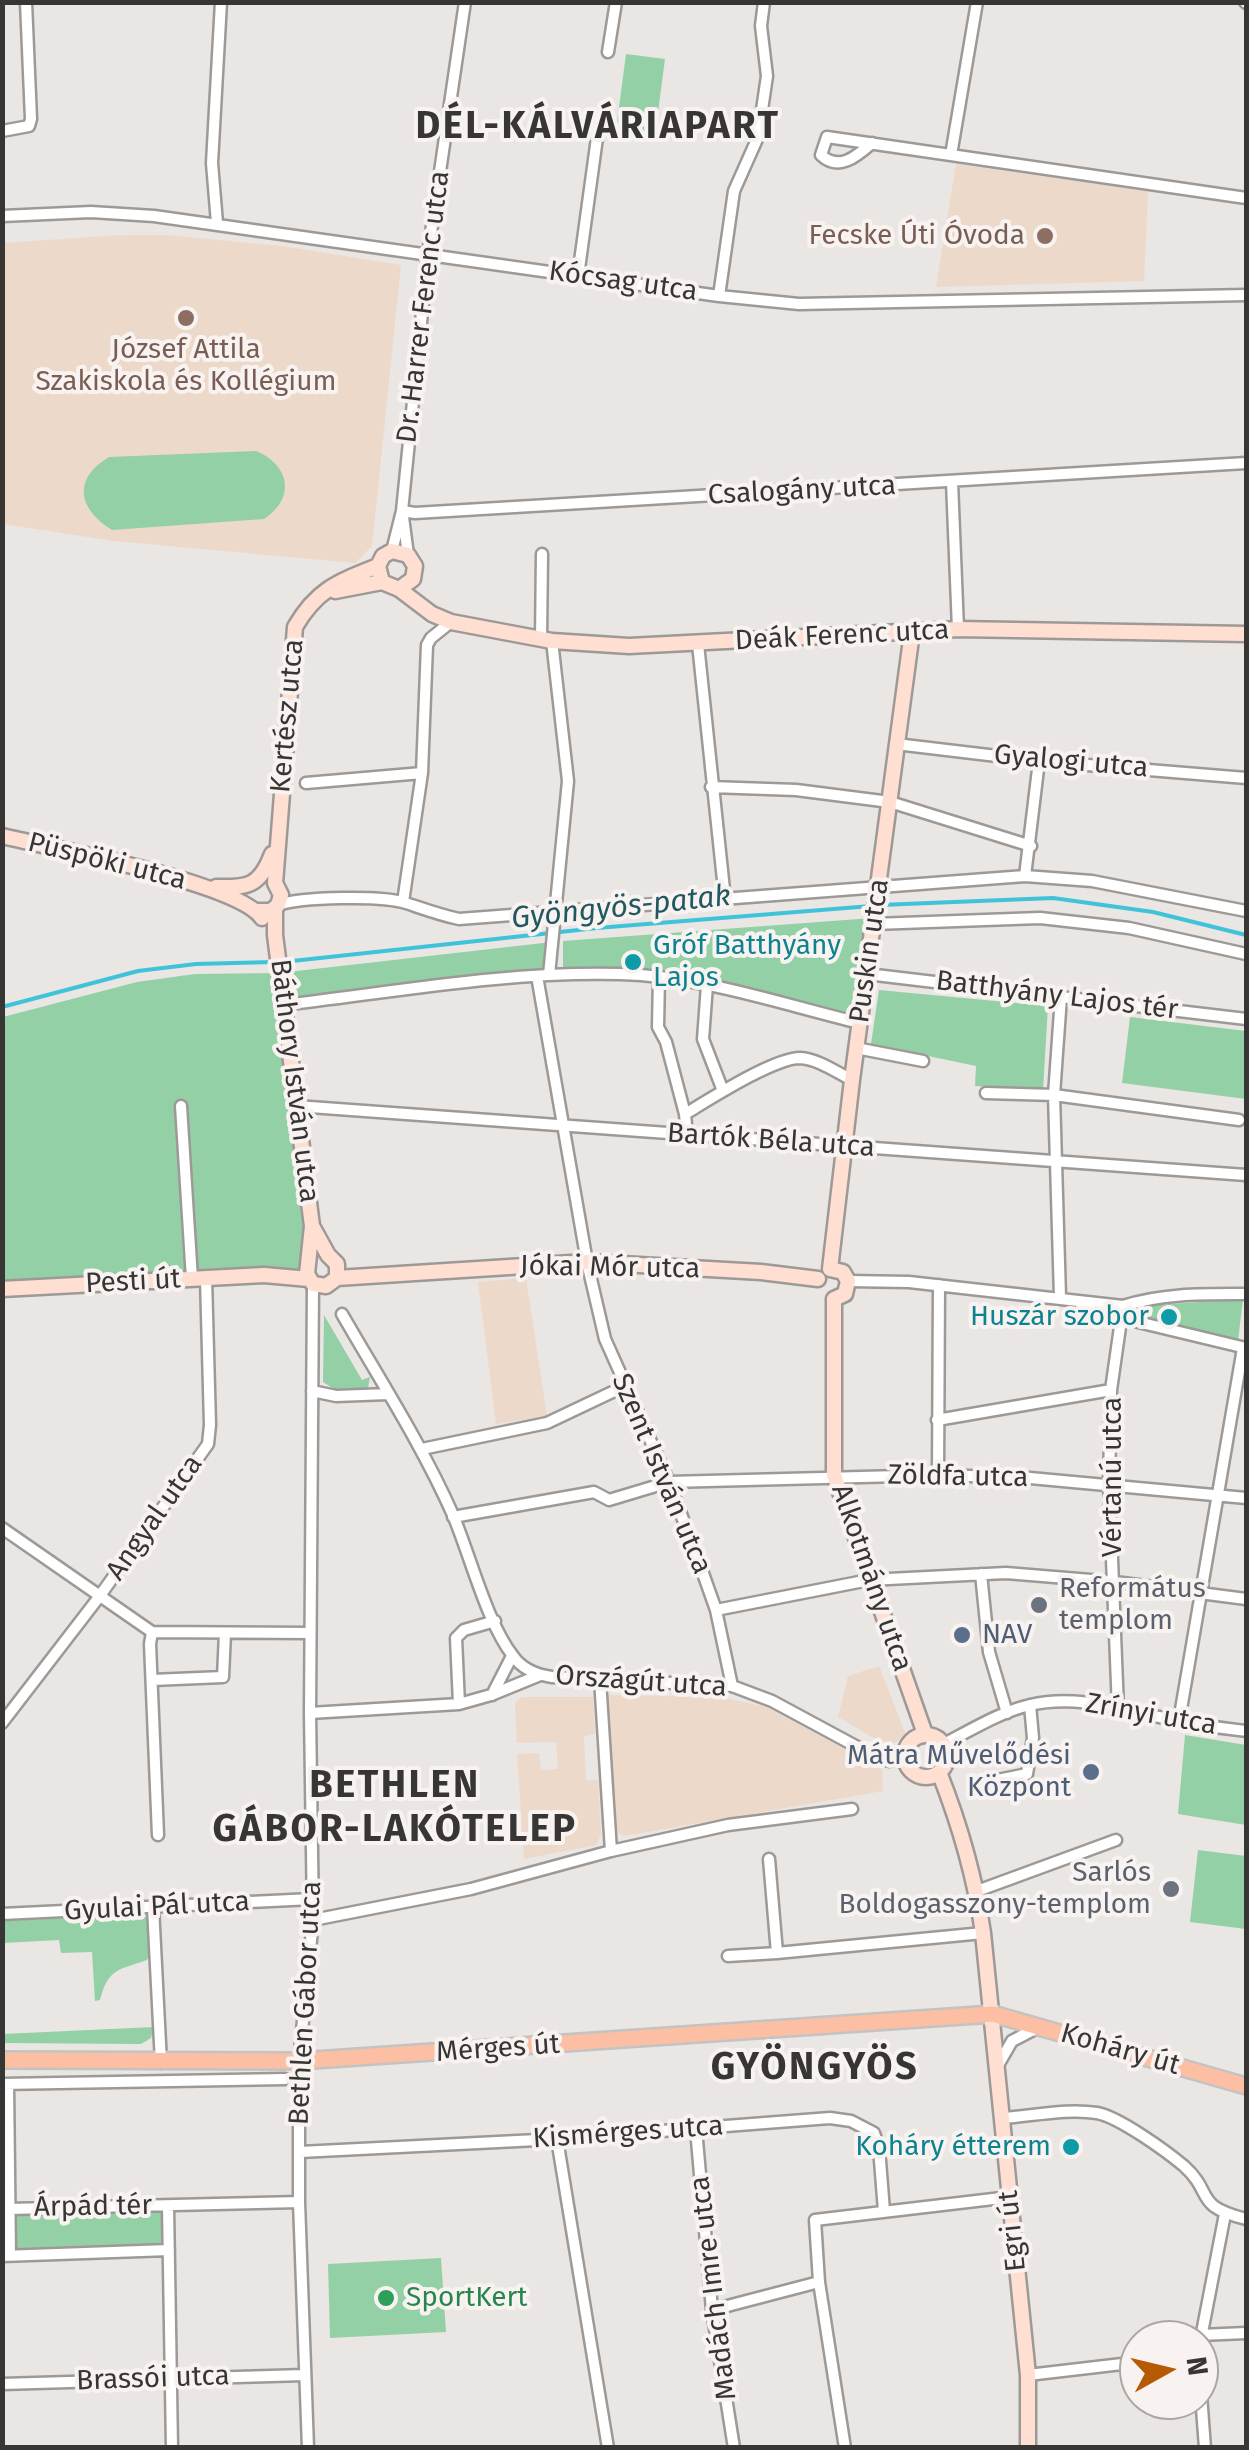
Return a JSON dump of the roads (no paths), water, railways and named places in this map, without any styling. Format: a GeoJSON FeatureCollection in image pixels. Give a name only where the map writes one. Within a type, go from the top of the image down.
{"type":"FeatureCollection","features":[{"type":"Feature","properties":{"kind":"main road","name":"Mérges út"},"geometry":{"type":"LineString","coordinates":[[2,2060],[299,2061],[993,2014]]}},
{"type":"Feature","properties":{"kind":"main road","name":"Koháry út"},"geometry":{"type":"LineString","coordinates":[[993,2014],[1246,2086]]}},
{"type":"Feature","properties":{"kind":"street"},"geometry":{"type":"LineString","coordinates":[[2,131],[29,126],[31,119],[26,2]]}},
{"type":"Feature","properties":{"kind":"street"},"geometry":{"type":"LineString","coordinates":[[217,223],[212,163],[220,2]]}},
{"type":"Feature","properties":{"kind":"street","name":"Dr. Harrer Ferenc utca"},"geometry":{"type":"LineString","coordinates":[[392,552],[402,511],[428,253],[464,2]]}},
{"type":"Feature","properties":{"kind":"street"},"geometry":{"type":"LineString","coordinates":[[608,52],[616,2]]}},
{"type":"Feature","properties":{"kind":"street"},"geometry":{"type":"LineString","coordinates":[[719,296],[734,191],[758,137],[767,76],[761,26],[764,2]]}},
{"type":"Feature","properties":{"kind":"street"},"geometry":{"type":"LineString","coordinates":[[951,155],[978,2]]}},
{"type":"Feature","properties":{"kind":"street"},"geometry":{"type":"LineString","coordinates":[[578,276],[597,138]]}},
{"type":"Feature","properties":{"kind":"street"},"geometry":{"type":"LineString","coordinates":[[872,143],[1246,198]]}},
{"type":"Feature","properties":{"kind":"street","name":"Kócsag utca"},"geometry":{"type":"LineString","coordinates":[[2,216],[91,212],[217,223],[719,296],[799,304],[1246,294]]}},
{"type":"Feature","properties":{"kind":"street","name":"Csalogány utca"},"geometry":{"type":"LineString","coordinates":[[402,511],[523,508],[1246,462]]}},
{"type":"Feature","properties":{"kind":"street"},"geometry":{"type":"LineString","coordinates":[[952,482],[958,629]]}},
{"type":"Feature","properties":{"kind":"street"},"geometry":{"type":"LineString","coordinates":[[402,511],[413,578],[424,600],[446,620]]}},
{"type":"Feature","properties":{"kind":"street"},"geometry":{"type":"LineString","coordinates":[[382,582],[378,566],[383,556],[392,552],[408,555]]}},
{"type":"Feature","properties":{"kind":"street","name":"Szent István utca"},"geometry":{"type":"LineString","coordinates":[[542,554],[547,640],[568,781],[553,949],[543,976],[563,1124],[605,1339],[669,1482],[716,1610],[732,1686]]}},
{"type":"Feature","properties":{"kind":"street"},"geometry":{"type":"LineString","coordinates":[[315,598],[330,586],[378,566]]}},
{"type":"Feature","properties":{"kind":"street"},"geometry":{"type":"LineString","coordinates":[[399,588],[413,578]]}},
{"type":"Feature","properties":{"kind":"street"},"geometry":{"type":"LineString","coordinates":[[315,598],[382,582],[399,588],[446,620]]}},
{"type":"Feature","properties":{"kind":"street","name":"Kertész utca"},"geometry":{"type":"LineString","coordinates":[[277,896],[293,637],[315,598]]}},
{"type":"Feature","properties":{"kind":"street"},"geometry":{"type":"LineString","coordinates":[[403,902],[422,773],[428,645],[446,620]]}},
{"type":"Feature","properties":{"kind":"street","name":"Deák Ferenc utca"},"geometry":{"type":"LineString","coordinates":[[446,620],[547,640],[628,646],[958,629],[1246,634]]}},
{"type":"Feature","properties":{"kind":"street","name":"Puskin utca"},"geometry":{"type":"LineString","coordinates":[[824,1274],[912,632]]}},
{"type":"Feature","properties":{"kind":"street"},"geometry":{"type":"LineString","coordinates":[[698,644],[725,900]]}},
{"type":"Feature","properties":{"kind":"street","name":"Gyalogi utca"},"geometry":{"type":"LineString","coordinates":[[896,744],[1039,761],[1246,778]]}},
{"type":"Feature","properties":{"kind":"street"},"geometry":{"type":"LineString","coordinates":[[1025,876],[1039,761]]}},
{"type":"Feature","properties":{"kind":"street"},"geometry":{"type":"LineString","coordinates":[[306,783],[422,773]]}},
{"type":"Feature","properties":{"kind":"street"},"geometry":{"type":"LineString","coordinates":[[711,787],[796,790],[890,802],[1031,846]]}},
{"type":"Feature","properties":{"kind":"street","name":"Püspöki utca"},"geometry":{"type":"LineString","coordinates":[[2,836],[212,888]]}},
{"type":"Feature","properties":{"kind":"street"},"geometry":{"type":"LineString","coordinates":[[275,935],[254,908],[248,891],[278,839]]}},
{"type":"Feature","properties":{"kind":"street"},"geometry":{"type":"LineString","coordinates":[[212,888],[256,881],[277,896],[403,902],[421,911],[459,919],[557,915],[1025,876],[1092,880],[1246,911]]}},
{"type":"Feature","properties":{"kind":"street"},"geometry":{"type":"LineString","coordinates":[[212,888],[267,912],[277,896]]}},
{"type":"Feature","properties":{"kind":"street","name":"Báthory István utca"},"geometry":{"type":"LineString","coordinates":[[277,896],[275,935],[283,1005],[321,1272]]}},
{"type":"Feature","properties":{"kind":"street"},"geometry":{"type":"LineString","coordinates":[[874,922],[1040,918],[1129,928],[1246,954]]}},
{"type":"Feature","properties":{"kind":"street"},"geometry":{"type":"LineString","coordinates":[[283,1005],[543,976],[622,974],[707,985],[860,1023]]}},
{"type":"Feature","properties":{"kind":"street","name":"Batthyány Lajos tér"},"geometry":{"type":"LineString","coordinates":[[867,974],[1246,1018]]}},
{"type":"Feature","properties":{"kind":"street"},"geometry":{"type":"LineString","coordinates":[[659,978],[658,1026],[666,1042],[687,1136]]}},
{"type":"Feature","properties":{"kind":"street"},"geometry":{"type":"LineString","coordinates":[[707,985],[704,1039],[724,1092]]}},
{"type":"Feature","properties":{"kind":"street"},"geometry":{"type":"LineString","coordinates":[[1060,1297],[1054,1095],[1061,997]]}},
{"type":"Feature","properties":{"kind":"street"},"geometry":{"type":"LineString","coordinates":[[856,1048],[923,1061]]}},
{"type":"Feature","properties":{"kind":"street"},"geometry":{"type":"LineString","coordinates":[[684,1114],[796,1058],[813,1060],[852,1080]]}},
{"type":"Feature","properties":{"kind":"street"},"geometry":{"type":"LineString","coordinates":[[986,1093],[1054,1095],[1238,1120]]}},
{"type":"Feature","properties":{"kind":"street","name":"Angyal utca"},"geometry":{"type":"LineString","coordinates":[[2,1724],[208,1444],[210,1425],[199,1278],[181,1106]]}},
{"type":"Feature","properties":{"kind":"street","name":"Bartók Béla utca"},"geometry":{"type":"LineString","coordinates":[[296,1106],[1246,1175]]}},
{"type":"Feature","properties":{"kind":"street","name":"Jókai Mór utca"},"geometry":{"type":"LineString","coordinates":[[321,1272],[402,1272],[587,1262],[824,1274]]}},
{"type":"Feature","properties":{"kind":"street","name":"Pesti út"},"geometry":{"type":"LineString","coordinates":[[2,1289],[321,1272]]}},
{"type":"Feature","properties":{"kind":"street","name":"Bethlen Gábor utca"},"geometry":{"type":"LineString","coordinates":[[308,2448],[299,2202],[299,2061],[313,1920],[312,1391],[314,1319],[321,1272]]}},
{"type":"Feature","properties":{"kind":"street"},"geometry":{"type":"LineString","coordinates":[[842,1272],[848,1282],[844,1294],[834,1300],[822,1296],[824,1274],[842,1272]]}},
{"type":"Feature","properties":{"kind":"street"},"geometry":{"type":"LineString","coordinates":[[848,1282],[939,1286],[1123,1306],[1191,1294],[1246,1294]]}},
{"type":"Feature","properties":{"kind":"street"},"geometry":{"type":"LineString","coordinates":[[938,1474],[939,1286]]}},
{"type":"Feature","properties":{"kind":"street","name":"Alkotmány utca"},"geometry":{"type":"LineString","coordinates":[[834,1300],[834,1476],[925,1734]]}},
{"type":"Feature","properties":{"kind":"street"},"geometry":{"type":"LineString","coordinates":[[1123,1306],[1138,1322],[1245,1348],[1179,1722]]}},
{"type":"Feature","properties":{"kind":"street","name":"Vértanú utca"},"geometry":{"type":"LineString","coordinates":[[1118,1709],[1109,1484],[1111,1390],[1123,1306]]}},
{"type":"Feature","properties":{"kind":"street","name":"Országút utca"},"geometry":{"type":"LineString","coordinates":[[342,1314],[422,1449],[512,1656],[540,1675]]}},
{"type":"Feature","properties":{"kind":"street"},"geometry":{"type":"LineString","coordinates":[[422,1449],[547,1424],[625,1386]]}},
{"type":"Feature","properties":{"kind":"street"},"geometry":{"type":"LineString","coordinates":[[937,1420],[1111,1390]]}},
{"type":"Feature","properties":{"kind":"street"},"geometry":{"type":"LineString","coordinates":[[312,1391],[336,1396],[388,1394]]}},
{"type":"Feature","properties":{"kind":"street","name":"Zöldfa utca"},"geometry":{"type":"LineString","coordinates":[[454,1517],[594,1492],[609,1500],[669,1482],[834,1476],[938,1474],[1109,1484],[1246,1498]]}},
{"type":"Feature","properties":{"kind":"street"},"geometry":{"type":"LineString","coordinates":[[2,1528],[152,1632],[310,1633]]}},
{"type":"Feature","properties":{"kind":"street"},"geometry":{"type":"LineString","coordinates":[[981,1574],[989,1652],[1007,1713]]}},
{"type":"Feature","properties":{"kind":"street"},"geometry":{"type":"LineString","coordinates":[[716,1610],[869,1580],[981,1574],[1048,1575],[1246,1599]]}},
{"type":"Feature","properties":{"kind":"street"},"geometry":{"type":"LineString","coordinates":[[459,1704],[458,1635],[468,1628],[495,1621]]}},
{"type":"Feature","properties":{"kind":"street"},"geometry":{"type":"LineString","coordinates":[[152,1632],[158,1835]]}},
{"type":"Feature","properties":{"kind":"street"},"geometry":{"type":"LineString","coordinates":[[152,1680],[224,1678],[225,1633]]}},
{"type":"Feature","properties":{"kind":"street"},"geometry":{"type":"LineString","coordinates":[[492,1696],[512,1656]]}},
{"type":"Feature","properties":{"kind":"street","name":"Országút utca"},"geometry":{"type":"LineString","coordinates":[[310,1713],[459,1704],[492,1696],[540,1675],[732,1686],[772,1702],[874,1756],[889,1761],[905,1758]]}},
{"type":"Feature","properties":{"kind":"street"},"geometry":{"type":"LineString","coordinates":[[600,1679],[611,1851]]}},
{"type":"Feature","properties":{"kind":"street","name":"Zrínyi utca"},"geometry":{"type":"LineString","coordinates":[[944,1744],[1030,1705],[1088,1701],[1179,1722],[1246,1731]]}},
{"type":"Feature","properties":{"kind":"street"},"geometry":{"type":"LineString","coordinates":[[978,1784],[1027,1774],[1032,1738],[1030,1705]]}},
{"type":"Feature","properties":{"kind":"street"},"geometry":{"type":"LineString","coordinates":[[940,1772],[920,1776],[910,1769],[905,1758],[914,1738],[925,1734],[936,1737],[947,1754],[940,1772],[961,1826],[977,1891],[993,2014]]}},
{"type":"Feature","properties":{"kind":"street"},"geometry":{"type":"LineString","coordinates":[[313,1920],[471,1889],[611,1851],[728,1825],[852,1809]]}},
{"type":"Feature","properties":{"kind":"street"},"geometry":{"type":"LineString","coordinates":[[977,1891],[1116,1840]]}},
{"type":"Feature","properties":{"kind":"street"},"geometry":{"type":"LineString","coordinates":[[769,1859],[777,1952]]}},
{"type":"Feature","properties":{"kind":"street","name":"Gyulai Pál utca"},"geometry":{"type":"LineString","coordinates":[[2,1914],[312,1899]]}},
{"type":"Feature","properties":{"kind":"street"},"geometry":{"type":"LineString","coordinates":[[153,1907],[161,2063]]}},
{"type":"Feature","properties":{"kind":"street"},"geometry":{"type":"LineString","coordinates":[[728,1956],[983,1933]]}},
{"type":"Feature","properties":{"kind":"street","name":"Egri út"},"geometry":{"type":"LineString","coordinates":[[993,2014],[1028,2375],[1028,2448]]}},
{"type":"Feature","properties":{"kind":"street"},"geometry":{"type":"LineString","coordinates":[[997,2068],[1012,2041],[1040,2026]]}},
{"type":"Feature","properties":{"kind":"street"},"geometry":{"type":"LineString","coordinates":[[9,2208],[5,2084],[284,2079]]}},
{"type":"Feature","properties":{"kind":"street"},"geometry":{"type":"LineString","coordinates":[[1002,2118],[1093,2112],[1109,2116],[1185,2168],[1208,2205],[1246,2220]]}},
{"type":"Feature","properties":{"kind":"street","name":"Kismérges utca"},"geometry":{"type":"LineString","coordinates":[[300,2152],[558,2140],[830,2118],[851,2121],[874,2133],[879,2148],[884,2211]]}},
{"type":"Feature","properties":{"kind":"street","name":"Madách Imre utca"},"geometry":{"type":"LineString","coordinates":[[696,2128],[712,2310],[734,2448]]}},
{"type":"Feature","properties":{"kind":"street"},"geometry":{"type":"LineString","coordinates":[[558,2140],[608,2448]]}},
{"type":"Feature","properties":{"kind":"street"},"geometry":{"type":"LineString","coordinates":[[844,2448],[819,2282],[815,2220],[1010,2197]]}},
{"type":"Feature","properties":{"kind":"street"},"geometry":{"type":"LineString","coordinates":[[168,2206],[299,2202]]}},
{"type":"Feature","properties":{"kind":"street","name":"Árpád tér"},"geometry":{"type":"LineString","coordinates":[[168,2206],[169,2250],[6,2256],[9,2208],[168,2206]]}},
{"type":"Feature","properties":{"kind":"street"},"geometry":{"type":"LineString","coordinates":[[1203,2320],[1225,2214]]}},
{"type":"Feature","properties":{"kind":"street"},"geometry":{"type":"LineString","coordinates":[[169,2250],[172,2448]]}},
{"type":"Feature","properties":{"kind":"street"},"geometry":{"type":"LineString","coordinates":[[712,2310],[819,2282]]}},
{"type":"Feature","properties":{"kind":"street"},"geometry":{"type":"LineString","coordinates":[[1219,2334],[1246,2333]]}},
{"type":"Feature","properties":{"kind":"street"},"geometry":{"type":"LineString","coordinates":[[1028,2375],[1119,2364]]}},
{"type":"Feature","properties":{"kind":"street","name":"Brassói utca"},"geometry":{"type":"LineString","coordinates":[[2,2384],[304,2374]]}},
{"type":"Feature","properties":{"kind":"street"},"geometry":{"type":"LineString","coordinates":[[1203,2420],[1205,2448]]}},
{"type":"Feature","properties":{"kind":"waterway","name":"Gyöngyös-patak"},"geometry":{"type":"LineString","coordinates":[[880,905],[1053,898],[1153,912],[1246,935]]}},
{"type":"Feature","properties":{"kind":"waterway","name":"Gyöngyös-patak"},"geometry":{"type":"LineString","coordinates":[[283,962],[597,928],[871,906]]}},
{"type":"Feature","properties":{"kind":"waterway","name":"Gyöngyös-patak"},"geometry":{"type":"LineString","coordinates":[[2,1007],[138,971],[196,964],[273,962]]}},
{"type":"Feature","properties":{"kind":"place","name":"Fecske Úti Óvoda"},"geometry":{"type":"Point","coordinates":[1045,236]}},
{"type":"Feature","properties":{"kind":"place","name":"József Attila Szakiskola és Kollégium"},"geometry":{"type":"Point","coordinates":[186,318]}},
{"type":"Feature","properties":{"kind":"place","name":"Gróf Batthyány Lajos"},"geometry":{"type":"Point","coordinates":[633,962]}},
{"type":"Feature","properties":{"kind":"place","name":"Huszár szobor"},"geometry":{"type":"Point","coordinates":[1169,1317]}},
{"type":"Feature","properties":{"kind":"place","name":"Református templom"},"geometry":{"type":"Point","coordinates":[1039,1605]}},
{"type":"Feature","properties":{"kind":"place","name":"NAV"},"geometry":{"type":"Point","coordinates":[962,1635]}},
{"type":"Feature","properties":{"kind":"place","name":"Mátra Művelődési Központ"},"geometry":{"type":"Point","coordinates":[1091,1772]}},
{"type":"Feature","properties":{"kind":"place","name":"Sarlós Boldogasszony-templom"},"geometry":{"type":"Point","coordinates":[1171,1889]}},
{"type":"Feature","properties":{"kind":"place","name":"Koháry étterem"},"geometry":{"type":"Point","coordinates":[1071,2147]}},
{"type":"Feature","properties":{"kind":"place","name":"SportKert"},"geometry":{"type":"Point","coordinates":[386,2298]}},
{"type":"Feature","properties":{"kind":"district","name":"DÉL-KÁLVÁRIAPART"},"geometry":{"type":"Point","coordinates":[598,127]}},
{"type":"Feature","properties":{"kind":"district","name":"BETHLEN GÁBOR-LAKÓTELEP"},"geometry":{"type":"Point","coordinates":[395,1808]}},
{"type":"Feature","properties":{"kind":"district","name":"GYÖNGYÖS"},"geometry":{"type":"Point","coordinates":[815,2068]}}]}
